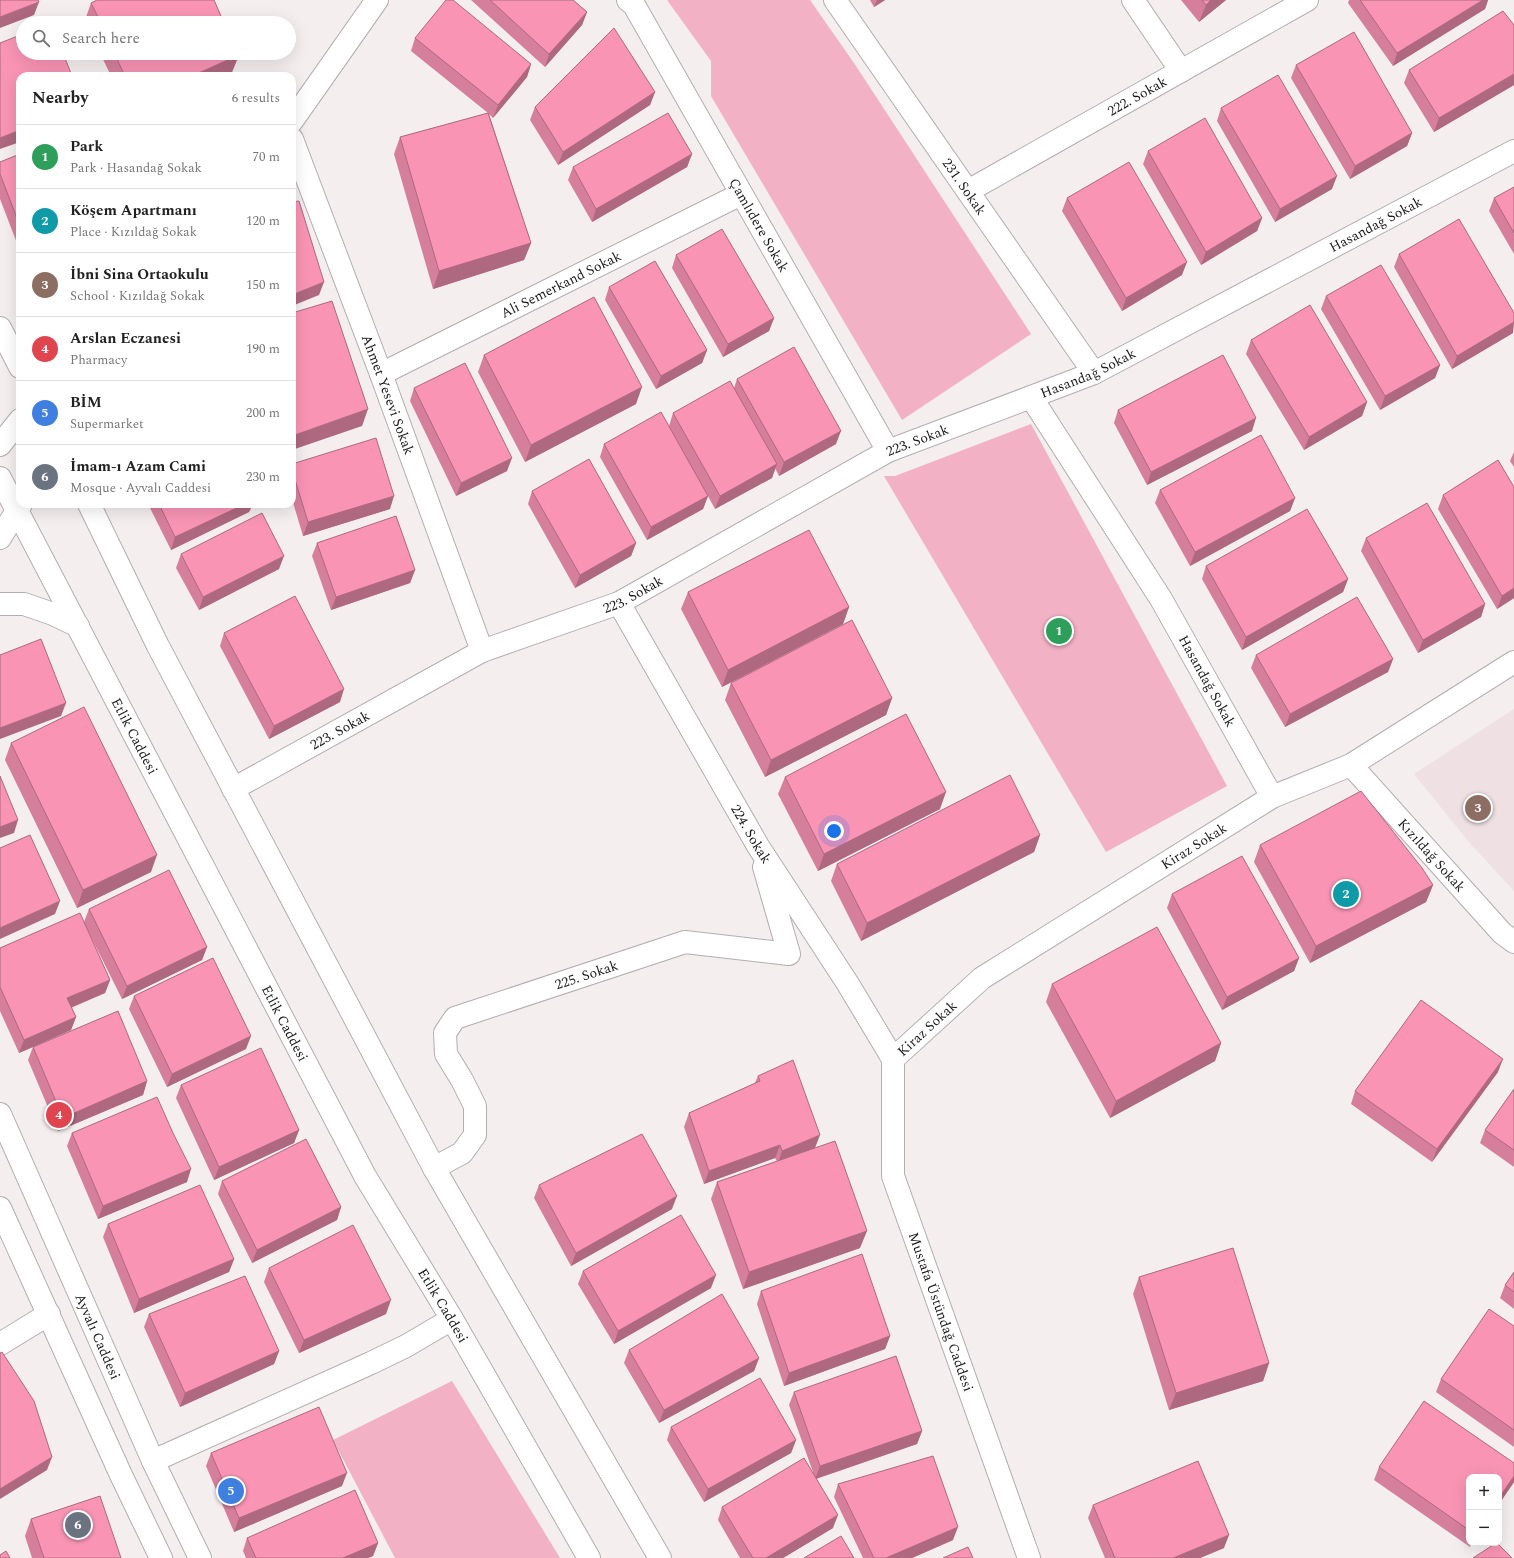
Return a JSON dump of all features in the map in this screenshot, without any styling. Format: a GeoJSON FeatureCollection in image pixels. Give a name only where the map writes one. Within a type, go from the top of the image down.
{"type":"FeatureCollection","features":[{"type":"Feature","properties":{"kind":"street"},"geometry":{"type":"LineString","coordinates":[[296,115],[377,0]]}},
{"type":"Feature","properties":{"kind":"street","name":"Çamlıdere Sokak"},"geometry":{"type":"LineString","coordinates":[[628,0],[634,5],[888,451]]}},
{"type":"Feature","properties":{"kind":"street","name":"231. Sokak"},"geometry":{"type":"LineString","coordinates":[[835,0],[1094,373]]}},
{"type":"Feature","properties":{"kind":"street"},"geometry":{"type":"LineString","coordinates":[[1133,0],[1182,70]]}},
{"type":"Feature","properties":{"kind":"street","name":"222. Sokak"},"geometry":{"type":"LineString","coordinates":[[968,191],[1307,0]]}},
{"type":"Feature","properties":{"kind":"street","name":"Ahmet Yesevi Sokak"},"geometry":{"type":"LineString","coordinates":[[296,150],[381,374],[482,651]]}},
{"type":"Feature","properties":{"kind":"street","name":"Hasandağ Sokak"},"geometry":{"type":"LineString","coordinates":[[1272,797],[1161,599],[1031,397],[1094,373],[1514,150]]}},
{"type":"Feature","properties":{"kind":"street","name":"Ali Semerkand Sokak"},"geometry":{"type":"LineString","coordinates":[[381,374],[741,194]]}},
{"type":"Feature","properties":{"kind":"street"},"geometry":{"type":"LineString","coordinates":[[0,328],[16,359]]}},
{"type":"Feature","properties":{"kind":"street","name":"223. Sokak"},"geometry":{"type":"LineString","coordinates":[[233,788],[482,651],[619,603],[888,451],[1031,397]]}},
{"type":"Feature","properties":{"kind":"street"},"geometry":{"type":"LineString","coordinates":[[0,445],[16,425]]}},
{"type":"Feature","properties":{"kind":"street","name":"Etlik Caddesi"},"geometry":{"type":"LineString","coordinates":[[0,478],[16,502]]}},
{"type":"Feature","properties":{"kind":"street"},"geometry":{"type":"LineString","coordinates":[[0,538],[18,508]]}},
{"type":"Feature","properties":{"kind":"street","name":"Etlik Caddesi"},"geometry":{"type":"LineString","coordinates":[[19,508],[78,626],[365,1176],[452,1319],[590,1558]]}},
{"type":"Feature","properties":{"kind":"street"},"geometry":{"type":"LineString","coordinates":[[91,508],[158,646],[434,1168],[660,1558]]}},
{"type":"Feature","properties":{"kind":"street","name":"224. Sokak"},"geometry":{"type":"LineString","coordinates":[[619,603],[758,846],[848,984],[893,1059]]}},
{"type":"Feature","properties":{"kind":"street"},"geometry":{"type":"LineString","coordinates":[[0,604],[24,604],[53,614],[78,626]]}},
{"type":"Feature","properties":{"kind":"street","name":"Kiraz Sokak"},"geometry":{"type":"LineString","coordinates":[[893,1059],[982,978],[1272,797],[1351,765],[1514,662]]}},
{"type":"Feature","properties":{"kind":"street","name":"Kızıldağ Sokak"},"geometry":{"type":"LineString","coordinates":[[1351,765],[1502,933],[1514,942]]}},
{"type":"Feature","properties":{"kind":"street","name":"225. Sokak"},"geometry":{"type":"LineString","coordinates":[[434,1168],[462,1153],[475,1135],[475,1106],[462,1080],[446,1054],[445,1033],[455,1018],[685,942],[788,954],[758,846]]}},
{"type":"Feature","properties":{"kind":"street","name":"Mustafa Üstündağ Caddesi"},"geometry":{"type":"LineString","coordinates":[[893,1059],[893,1176],[1029,1558]]}},
{"type":"Feature","properties":{"kind":"street","name":"Ayvalı Caddesi"},"geometry":{"type":"LineString","coordinates":[[0,1114],[153,1461],[200,1558]]}},
{"type":"Feature","properties":{"kind":"street"},"geometry":{"type":"LineString","coordinates":[[0,1208],[161,1558]]}},
{"type":"Feature","properties":{"kind":"street"},"geometry":{"type":"LineString","coordinates":[[0,1344],[49,1314]]}},
{"type":"Feature","properties":{"kind":"street"},"geometry":{"type":"LineString","coordinates":[[153,1461],[371,1363],[406,1346],[452,1319]]}},
{"type":"Feature","properties":{"kind":"shaded area"},"geometry":{"type":"Polygon","coordinates":[[[667,0],[810,0],[856,66],[1031,334],[902,420],[711,96],[711,61],[667,0]]]}},
{"type":"Feature","properties":{"kind":"shaded area"},"geometry":{"type":"Polygon","coordinates":[[[1031,424],[1227,786],[1106,852],[884,476],[895,476],[1031,424]]]}},
{"type":"Feature","properties":{"kind":"shaded area"},"geometry":{"type":"Polygon","coordinates":[[[1514,709],[1514,891],[1469,842],[1414,774],[1514,709]]]}},
{"type":"Feature","properties":{"kind":"shaded area"},"geometry":{"type":"Polygon","coordinates":[[[452,1381],[560,1558],[395,1558],[333,1440],[452,1381]]]}},
{"type":"Feature","properties":{"kind":"building"},"geometry":{"type":"Polygon","coordinates":[[[0,0],[38,0],[39,2],[0,17],[0,0]]]}},
{"type":"Feature","properties":{"kind":"building"},"geometry":{"type":"Polygon","coordinates":[[[97,0],[214,0],[221,16],[98,16],[91,3],[97,0]]]}},
{"type":"Feature","properties":{"kind":"building"},"geometry":{"type":"Polygon","coordinates":[[[446,0],[453,0],[531,64],[498,105],[415,38],[446,0]]]}},
{"type":"Feature","properties":{"kind":"building"},"geometry":{"type":"Polygon","coordinates":[[[490,0],[573,0],[587,12],[549,54],[490,0]]]}},
{"type":"Feature","properties":{"kind":"building"},"geometry":{"type":"Polygon","coordinates":[[[1202,0],[1211,0],[1206,5],[1202,0]]]}},
{"type":"Feature","properties":{"kind":"building"},"geometry":{"type":"Polygon","coordinates":[[[1360,0],[1483,0],[1397,53],[1360,0]]]}},
{"type":"Feature","properties":{"kind":"building"},"geometry":{"type":"Polygon","coordinates":[[[1503,11],[1514,25],[1514,74],[1439,118],[1409,70],[1503,11]]]}},
{"type":"Feature","properties":{"kind":"building"},"geometry":{"type":"Polygon","coordinates":[[[614,28],[655,92],[563,152],[535,107],[614,28]]]}},
{"type":"Feature","properties":{"kind":"building"},"geometry":{"type":"Polygon","coordinates":[[[1354,32],[1412,133],[1355,166],[1296,65],[1354,32]]]}},
{"type":"Feature","properties":{"kind":"building"},"geometry":{"type":"Polygon","coordinates":[[[16,37],[16,60],[66,60],[70,72],[16,72],[16,132],[0,138],[0,43],[16,37]]]}},
{"type":"Feature","properties":{"kind":"building"},"geometry":{"type":"Polygon","coordinates":[[[117,60],[228,60],[201,72],[123,72],[117,60]]]}},
{"type":"Feature","properties":{"kind":"building"},"geometry":{"type":"Polygon","coordinates":[[[1278,75],[1337,176],[1280,209],[1221,108],[1278,75]]]}},
{"type":"Feature","properties":{"kind":"building"},"geometry":{"type":"Polygon","coordinates":[[[488,113],[531,243],[439,271],[400,137],[488,113]]]}},
{"type":"Feature","properties":{"kind":"building"},"geometry":{"type":"Polygon","coordinates":[[[668,113],[692,154],[596,209],[573,167],[668,113]]]}},
{"type":"Feature","properties":{"kind":"building"},"geometry":{"type":"Polygon","coordinates":[[[1205,118],[1262,218],[1206,252],[1148,151],[1205,118]]]}},
{"type":"Feature","properties":{"kind":"building"},"geometry":{"type":"Polygon","coordinates":[[[16,156],[16,216],[0,174],[0,162],[16,156]]]}},
{"type":"Feature","properties":{"kind":"building"},"geometry":{"type":"Polygon","coordinates":[[[1129,162],[1187,262],[1126,298],[1067,198],[1129,162]]]}},
{"type":"Feature","properties":{"kind":"building"},"geometry":{"type":"Polygon","coordinates":[[[1514,187],[1514,233],[1494,198],[1514,187]]]}},
{"type":"Feature","properties":{"kind":"building"},"geometry":{"type":"Polygon","coordinates":[[[296,201],[299,201],[324,282],[296,293],[296,201]]]}},
{"type":"Feature","properties":{"kind":"building"},"geometry":{"type":"Polygon","coordinates":[[[1459,219],[1514,313],[1514,322],[1457,356],[1399,254],[1459,219]]]}},
{"type":"Feature","properties":{"kind":"building"},"geometry":{"type":"Polygon","coordinates":[[[722,229],[774,318],[728,344],[676,255],[722,229]]]}},
{"type":"Feature","properties":{"kind":"building"},"geometry":{"type":"Polygon","coordinates":[[[655,261],[707,350],[661,376],[609,287],[655,261]]]}},
{"type":"Feature","properties":{"kind":"building"},"geometry":{"type":"Polygon","coordinates":[[[1381,265],[1440,365],[1385,396],[1326,296],[1381,265]]]}},
{"type":"Feature","properties":{"kind":"building"},"geometry":{"type":"Polygon","coordinates":[[[594,297],[642,387],[531,445],[484,355],[594,297]]]}},
{"type":"Feature","properties":{"kind":"building"},"geometry":{"type":"Polygon","coordinates":[[[332,301],[368,409],[296,435],[296,312],[332,301]]]}},
{"type":"Feature","properties":{"kind":"building"},"geometry":{"type":"Polygon","coordinates":[[[1310,305],[1367,402],[1309,437],[1251,340],[1310,305]]]}},
{"type":"Feature","properties":{"kind":"building"},"geometry":{"type":"Polygon","coordinates":[[[794,347],[841,431],[784,462],[737,379],[794,347]]]}},
{"type":"Feature","properties":{"kind":"building"},"geometry":{"type":"Polygon","coordinates":[[[1223,355],[1256,418],[1151,472],[1118,410],[1223,355]]]}},
{"type":"Feature","properties":{"kind":"building"},"geometry":{"type":"Polygon","coordinates":[[[465,363],[512,458],[461,483],[414,388],[465,363]]]}},
{"type":"Feature","properties":{"kind":"building"},"geometry":{"type":"Polygon","coordinates":[[[730,381],[777,464],[720,496],[673,413],[730,381]]]}},
{"type":"Feature","properties":{"kind":"building"},"geometry":{"type":"Polygon","coordinates":[[[661,412],[708,496],[651,527],[604,444],[661,412]]]}},
{"type":"Feature","properties":{"kind":"building"},"geometry":{"type":"Polygon","coordinates":[[[1261,435],[1295,498],[1195,552],[1160,490],[1261,435]]]}},
{"type":"Feature","properties":{"kind":"building"},"geometry":{"type":"Polygon","coordinates":[[[376,438],[394,496],[308,522],[296,483],[296,463],[376,438]]]}},
{"type":"Feature","properties":{"kind":"building"},"geometry":{"type":"Polygon","coordinates":[[[589,459],[636,543],[580,575],[532,491],[589,459]]]}},
{"type":"Feature","properties":{"kind":"building"},"geometry":{"type":"Polygon","coordinates":[[[1498,460],[1514,487],[1514,588],[1502,596],[1443,495],[1498,460]]]}},
{"type":"Feature","properties":{"kind":"building"},"geometry":{"type":"Polygon","coordinates":[[[1427,503],[1485,604],[1423,640],[1366,538],[1427,503]]]}},
{"type":"Feature","properties":{"kind":"building"},"geometry":{"type":"Polygon","coordinates":[[[161,508],[237,508],[175,537],[161,508]]]}},
{"type":"Feature","properties":{"kind":"building"},"geometry":{"type":"Polygon","coordinates":[[[1307,509],[1348,579],[1246,637],[1206,566],[1307,509]]]}},
{"type":"Feature","properties":{"kind":"building"},"geometry":{"type":"Polygon","coordinates":[[[262,513],[284,556],[203,597],[181,554],[262,513]]]}},
{"type":"Feature","properties":{"kind":"building"},"geometry":{"type":"Polygon","coordinates":[[[396,516],[415,570],[336,597],[317,543],[396,516]]]}},
{"type":"Feature","properties":{"kind":"building"},"geometry":{"type":"Polygon","coordinates":[[[809,530],[849,607],[728,670],[688,592],[809,530]]]}},
{"type":"Feature","properties":{"kind":"building"},"geometry":{"type":"Polygon","coordinates":[[[295,596],[344,689],[274,726],[224,633],[295,596]]]}},
{"type":"Feature","properties":{"kind":"building"},"geometry":{"type":"Polygon","coordinates":[[[1357,597],[1393,659],[1290,714],[1256,655],[1357,597]]]}},
{"type":"Feature","properties":{"kind":"building"},"geometry":{"type":"Polygon","coordinates":[[[852,620],[892,698],[771,760],[731,683],[852,620]]]}},
{"type":"Feature","properties":{"kind":"building"},"geometry":{"type":"Polygon","coordinates":[[[41,639],[66,703],[0,728],[0,655],[41,639]]]}},
{"type":"Feature","properties":{"kind":"building"},"geometry":{"type":"Polygon","coordinates":[[[84,707],[157,855],[83,890],[11,743],[84,707]]]}},
{"type":"Feature","properties":{"kind":"building"},"geometry":{"type":"Polygon","coordinates":[[[906,714],[946,792],[824,854],[785,777],[906,714]]]}},
{"type":"Feature","properties":{"kind":"building"},"geometry":{"type":"Polygon","coordinates":[[[1010,775],[1040,835],[867,923],[837,864],[1010,775]]]}},
{"type":"Feature","properties":{"kind":"building"},"geometry":{"type":"Polygon","coordinates":[[[0,776],[18,820],[0,827],[0,776]]]}},
{"type":"Feature","properties":{"kind":"building"},"geometry":{"type":"Polygon","coordinates":[[[1361,791],[1422,868],[1433,885],[1316,946],[1260,845],[1361,791]]]}},
{"type":"Feature","properties":{"kind":"building"},"geometry":{"type":"Polygon","coordinates":[[[30,835],[60,901],[0,928],[0,848],[30,835]]]}},
{"type":"Feature","properties":{"kind":"building"},"geometry":{"type":"Polygon","coordinates":[[[1242,856],[1299,958],[1227,997],[1172,894],[1242,856]]]}},
{"type":"Feature","properties":{"kind":"building"},"geometry":{"type":"Polygon","coordinates":[[[169,870],[207,947],[127,986],[89,909],[169,870]]]}},
{"type":"Feature","properties":{"kind":"building"},"geometry":{"type":"Polygon","coordinates":[[[80,913],[110,980],[67,998],[76,1017],[24,1040],[0,987],[0,948],[80,913]]]}},
{"type":"Feature","properties":{"kind":"building"},"geometry":{"type":"Polygon","coordinates":[[[1157,927],[1221,1043],[1116,1101],[1052,984],[1157,927]]]}},
{"type":"Feature","properties":{"kind":"building"},"geometry":{"type":"Polygon","coordinates":[[[213,958],[251,1036],[172,1074],[134,996],[213,958]]]}},
{"type":"Feature","properties":{"kind":"building"},"geometry":{"type":"Polygon","coordinates":[[[1421,1000],[1503,1059],[1437,1149],[1355,1091],[1421,1000]]]}},
{"type":"Feature","properties":{"kind":"building"},"geometry":{"type":"Polygon","coordinates":[[[118,1011],[147,1081],[63,1118],[33,1047],[118,1011]]]}},
{"type":"Feature","properties":{"kind":"building"},"geometry":{"type":"Polygon","coordinates":[[[261,1048],[299,1130],[219,1167],[181,1085],[261,1048]]]}},
{"type":"Feature","properties":{"kind":"building"},"geometry":{"type":"Polygon","coordinates":[[[793,1060],[820,1135],[782,1151],[780,1145],[709,1171],[689,1113],[760,1081],[758,1076],[793,1060]]]}},
{"type":"Feature","properties":{"kind":"building"},"geometry":{"type":"Polygon","coordinates":[[[1514,1089],[1514,1150],[1485,1130],[1514,1089]]]}},
{"type":"Feature","properties":{"kind":"building"},"geometry":{"type":"Polygon","coordinates":[[[157,1097],[191,1169],[103,1206],[72,1133],[157,1097]]]}},
{"type":"Feature","properties":{"kind":"building"},"geometry":{"type":"Polygon","coordinates":[[[642,1134],[677,1196],[576,1253],[539,1185],[642,1134]]]}},
{"type":"Feature","properties":{"kind":"building"},"geometry":{"type":"Polygon","coordinates":[[[306,1139],[341,1207],[257,1250],[222,1181],[306,1139]]]}},
{"type":"Feature","properties":{"kind":"building"},"geometry":{"type":"Polygon","coordinates":[[[835,1141],[867,1231],[749,1272],[717,1182],[835,1141]]]}},
{"type":"Feature","properties":{"kind":"building"},"geometry":{"type":"Polygon","coordinates":[[[200,1185],[234,1259],[139,1299],[108,1224],[200,1185]]]}},
{"type":"Feature","properties":{"kind":"building"},"geometry":{"type":"Polygon","coordinates":[[[681,1215],[716,1275],[618,1331],[583,1271],[681,1215]]]}},
{"type":"Feature","properties":{"kind":"building"},"geometry":{"type":"Polygon","coordinates":[[[353,1225],[391,1300],[304,1340],[269,1268],[353,1225]]]}},
{"type":"Feature","properties":{"kind":"building"},"geometry":{"type":"Polygon","coordinates":[[[1233,1248],[1269,1363],[1176,1393],[1139,1277],[1233,1248]]]}},
{"type":"Feature","properties":{"kind":"building"},"geometry":{"type":"Polygon","coordinates":[[[862,1254],[890,1336],[789,1373],[761,1291],[862,1254]]]}},
{"type":"Feature","properties":{"kind":"building"},"geometry":{"type":"Polygon","coordinates":[[[1514,1272],[1514,1292],[1505,1285],[1514,1272]]]}},
{"type":"Feature","properties":{"kind":"building"},"geometry":{"type":"Polygon","coordinates":[[[245,1276],[279,1351],[185,1393],[149,1314],[245,1276]]]}},
{"type":"Feature","properties":{"kind":"building"},"geometry":{"type":"Polygon","coordinates":[[[722,1294],[759,1358],[664,1410],[629,1350],[722,1294]]]}},
{"type":"Feature","properties":{"kind":"building"},"geometry":{"type":"Polygon","coordinates":[[[1489,1309],[1514,1326],[1514,1430],[1441,1379],[1489,1309]]]}},
{"type":"Feature","properties":{"kind":"building"},"geometry":{"type":"Polygon","coordinates":[[[2,1352],[34,1401],[52,1457],[0,1489],[0,1353],[2,1352]]]}},
{"type":"Feature","properties":{"kind":"building"},"geometry":{"type":"Polygon","coordinates":[[[896,1356],[922,1431],[820,1466],[794,1392],[896,1356]]]}},
{"type":"Feature","properties":{"kind":"building"},"geometry":{"type":"Polygon","coordinates":[[[760,1378],[796,1440],[708,1489],[671,1427],[760,1378]]]}},
{"type":"Feature","properties":{"kind":"building"},"geometry":{"type":"Polygon","coordinates":[[[1424,1401],[1514,1463],[1514,1476],[1502,1494],[1502,1474],[1466,1474],[1466,1528],[1379,1467],[1424,1401]]]}},
{"type":"Feature","properties":{"kind":"building"},"geometry":{"type":"Polygon","coordinates":[[[319,1407],[347,1473],[239,1518],[211,1453],[319,1407]]]}},
{"type":"Feature","properties":{"kind":"building"},"geometry":{"type":"Polygon","coordinates":[[[933,1456],[958,1527],[886,1558],[874,1558],[838,1484],[933,1456]]]}},
{"type":"Feature","properties":{"kind":"building"},"geometry":{"type":"Polygon","coordinates":[[[804,1458],[838,1515],[766,1558],[753,1558],[722,1507],[804,1458]]]}},
{"type":"Feature","properties":{"kind":"building"},"geometry":{"type":"Polygon","coordinates":[[[1198,1461],[1229,1535],[1173,1558],[1115,1558],[1093,1505],[1198,1461]]]}},
{"type":"Feature","properties":{"kind":"building"},"geometry":{"type":"Polygon","coordinates":[[[355,1490],[378,1543],[343,1558],[256,1558],[247,1538],[355,1490]]]}},
{"type":"Feature","properties":{"kind":"building"},"geometry":{"type":"Polygon","coordinates":[[[100,1496],[121,1558],[44,1558],[31,1519],[100,1496]]]}},
{"type":"Feature","properties":{"kind":"building"},"geometry":{"type":"Polygon","coordinates":[[[841,1536],[854,1558],[804,1558],[841,1536]]]}},
{"type":"Feature","properties":{"kind":"building"},"geometry":{"type":"Polygon","coordinates":[[[1491,1546],[1500,1546],[1512,1558],[1473,1558],[1491,1546]]]}},
{"type":"Feature","properties":{"kind":"building"},"geometry":{"type":"Polygon","coordinates":[[[968,1547],[973,1558],[943,1558],[968,1547]]]}},
{"type":"Feature","properties":{"kind":"building"},"geometry":{"type":"Polygon","coordinates":[[[6,1551],[10,1558],[0,1558],[0,1555],[6,1551]]]}},
{"type":"Feature","properties":{"kind":"place","name":"Park"},"geometry":{"type":"Point","coordinates":[1059,631]}},
{"type":"Feature","properties":{"kind":"place","name":"İbni Sina Ortaokulu"},"geometry":{"type":"Point","coordinates":[1478,808]}},
{"type":"Feature","properties":{"kind":"place","name":"Köşem Apartmanı"},"geometry":{"type":"Point","coordinates":[1346,894]}},
{"type":"Feature","properties":{"kind":"place","name":"Arslan Eczanesi"},"geometry":{"type":"Point","coordinates":[59,1115]}},
{"type":"Feature","properties":{"kind":"place","name":"BİM"},"geometry":{"type":"Point","coordinates":[231,1491]}},
{"type":"Feature","properties":{"kind":"place","name":"İmam-ı Azam Cami"},"geometry":{"type":"Point","coordinates":[78,1525]}}]}
